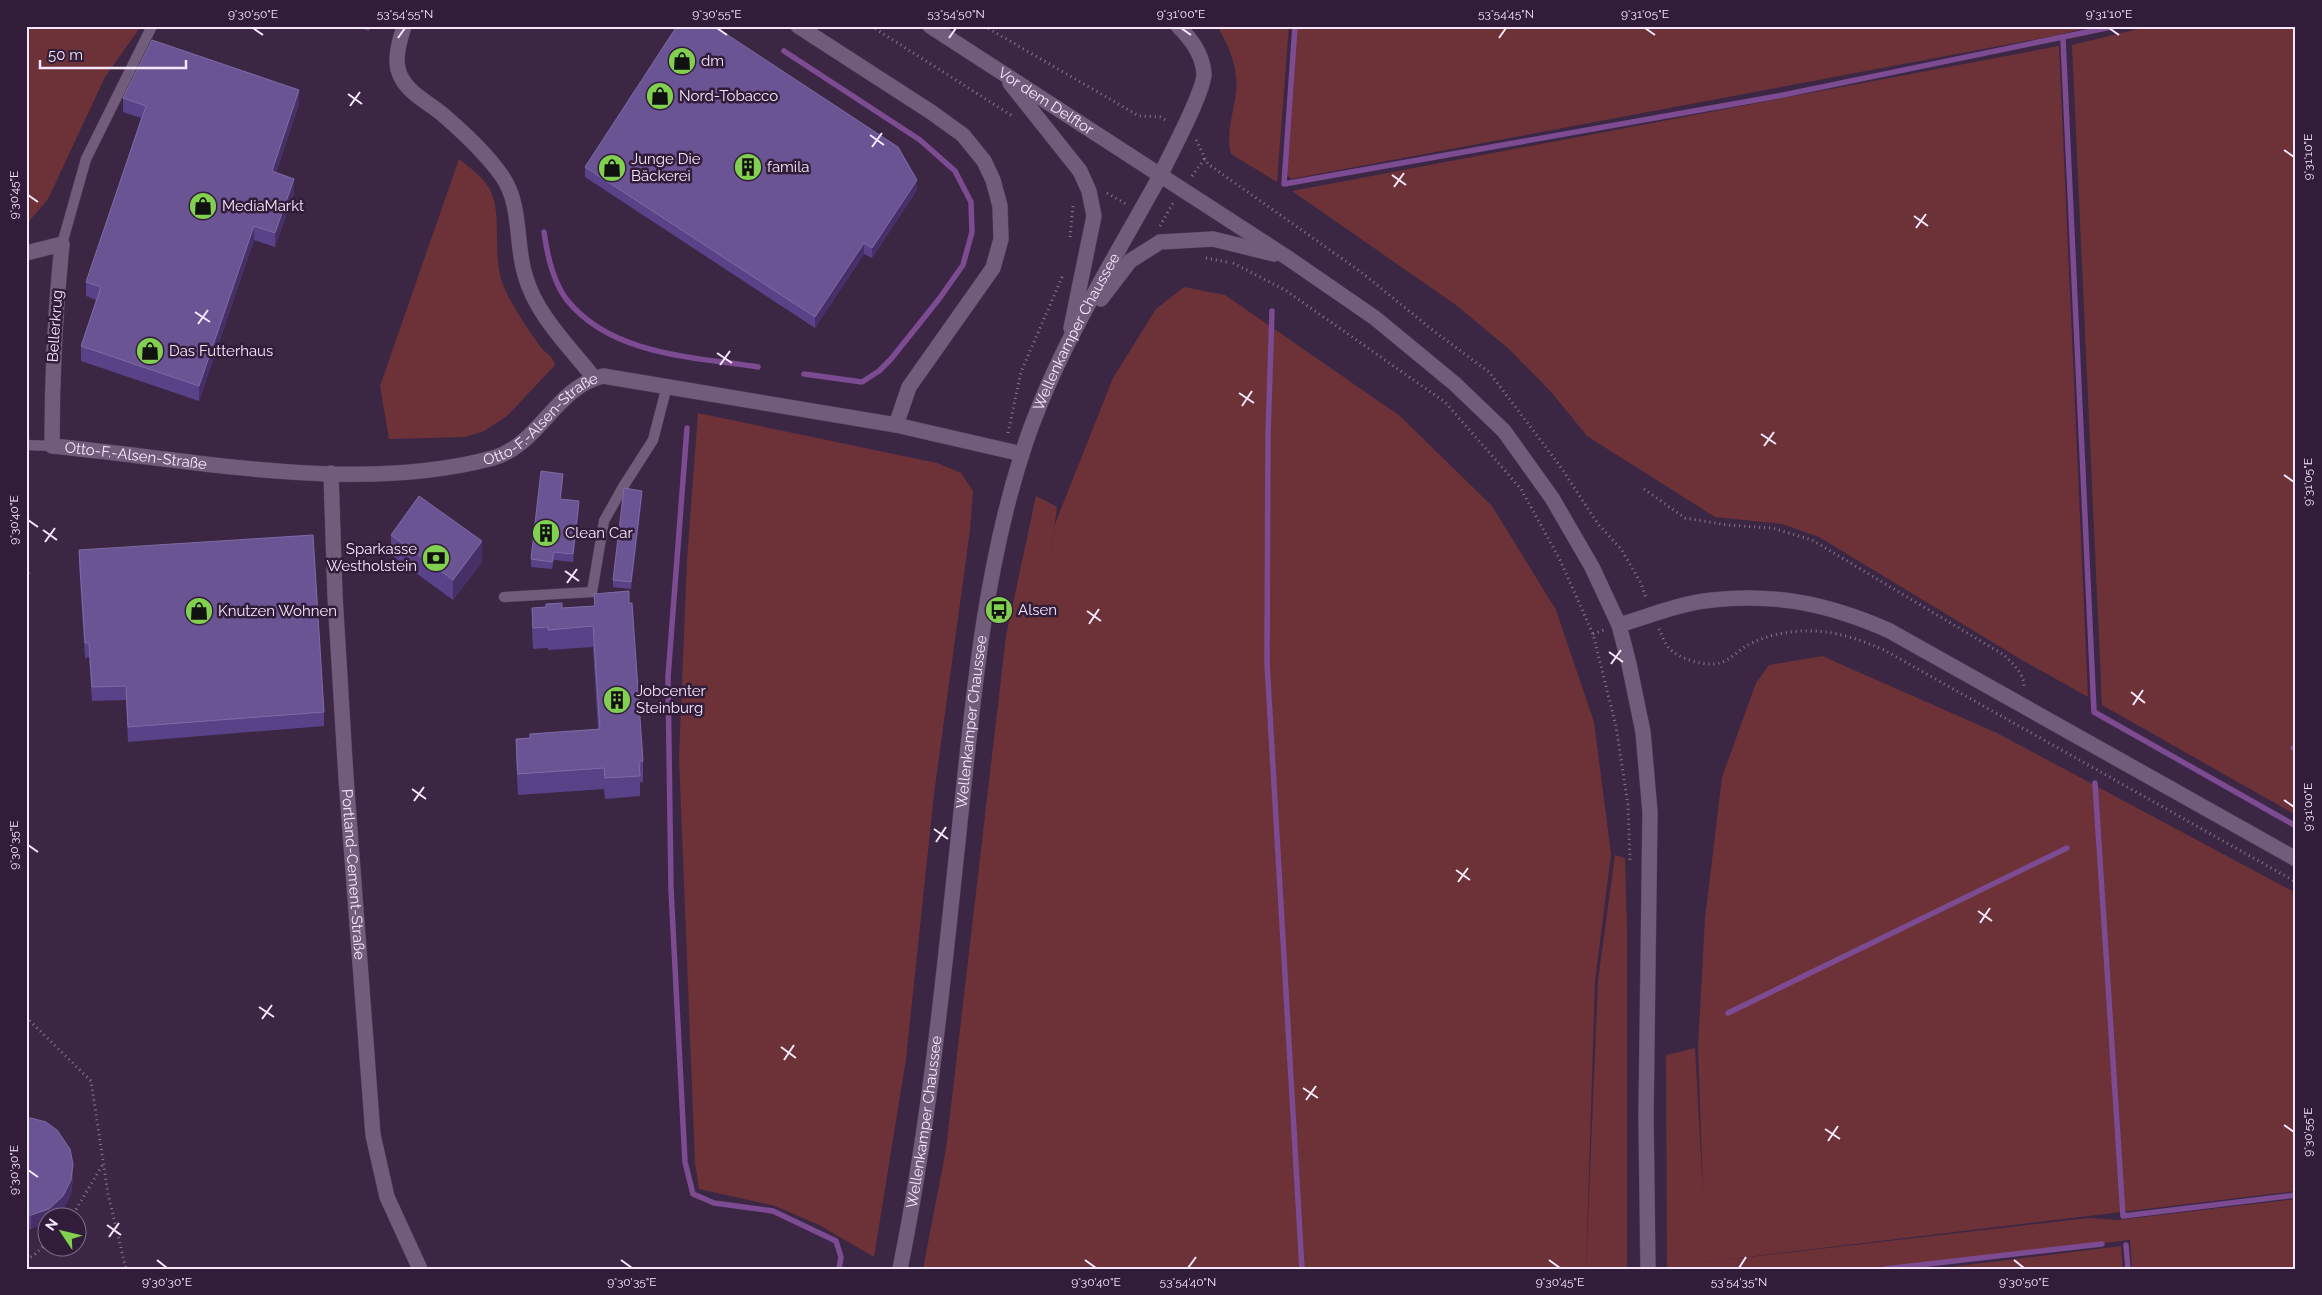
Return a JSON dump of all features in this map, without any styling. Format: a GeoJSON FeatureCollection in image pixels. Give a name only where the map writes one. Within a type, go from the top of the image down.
{"type":"FeatureCollection","features":[{"type":"Feature","properties":{"kind":"street"},"geometry":{"type":"LineString","coordinates":[[404,26],[398,52],[399,73],[406,85],[416,96],[439,112],[476,144],[502,175],[511,192],[524,273],[530,290],[544,315],[594,378]]}},
{"type":"Feature","properties":{"kind":"street"},"geometry":{"type":"LineString","coordinates":[[798,26],[931,112],[963,135],[984,161],[993,180],[1000,206],[1001,239],[993,268],[909,387],[896,425]]}},
{"type":"Feature","properties":{"kind":"street","name":"Vor dem Delftor"},"geometry":{"type":"LineString","coordinates":[[930,26],[1288,258],[1375,318],[1455,384],[1504,431],[1552,498],[1592,567],[1619,625],[1629,664],[1643,732],[1650,812],[1646,1116],[1648,1269]]}},
{"type":"Feature","properties":{"kind":"street","name":"Wellenkamper Chaussee"},"geometry":{"type":"LineString","coordinates":[[900,1269],[930,1101],[945,979],[968,747],[980,655],[1003,527],[1022,454],[1044,395],[1069,342],[1160,176],[1193,108],[1204,74],[1194,42],[1178,26]]}},
{"type":"Feature","properties":{"kind":"street"},"geometry":{"type":"LineString","coordinates":[[1002,72],[1080,171],[1086,183],[1094,216],[1069,342]]}},
{"type":"Feature","properties":{"kind":"street"},"geometry":{"type":"LineString","coordinates":[[1069,342],[1130,261],[1160,242],[1213,239],[1288,258]]}},
{"type":"Feature","properties":{"kind":"street"},"geometry":{"type":"LineString","coordinates":[[26,253],[62,244]]}},
{"type":"Feature","properties":{"kind":"street","name":"Bellerkrug"},"geometry":{"type":"LineString","coordinates":[[52,446],[52,379],[55,316],[62,244]]}},
{"type":"Feature","properties":{"kind":"street","name":"Otto-F.-Alsen-Straße"},"geometry":{"type":"LineString","coordinates":[[52,446],[197,464],[331,473],[412,471],[460,465],[505,454],[530,434],[572,391],[594,378],[612,376],[896,425],[1022,454]]}},
{"type":"Feature","properties":{"kind":"street","name":"Portland-Cement-Straße"},"geometry":{"type":"LineString","coordinates":[[331,473],[335,596],[344,759],[373,1136],[388,1197],[420,1269]]}},
{"type":"Feature","properties":{"kind":"street"},"geometry":{"type":"LineString","coordinates":[[1619,625],[1652,614],[1710,600],[1760,597],[1809,602],[1862,619],[1888,630],[2296,859]]}},
{"type":"Feature","properties":{"kind":"lane"},"geometry":{"type":"LineString","coordinates":[[62,244],[86,159],[152,26]]}},
{"type":"Feature","properties":{"kind":"lane"},"geometry":{"type":"LineString","coordinates":[[504,597],[592,592],[604,521],[653,440],[667,386]]}},
{"type":"Feature","properties":{"kind":"lane"},"geometry":{"type":"LineString","coordinates":[[26,445],[52,446]]}},
{"type":"Feature","properties":{"kind":"path"},"geometry":{"type":"LineString","coordinates":[[871,26],[1021,122]]}},
{"type":"Feature","properties":{"kind":"path"},"geometry":{"type":"LineString","coordinates":[[984,26],[1139,116],[1160,117],[1182,130]]}},
{"type":"Feature","properties":{"kind":"path"},"geometry":{"type":"LineString","coordinates":[[1205,158],[1208,164],[1361,272],[1435,332],[1489,372],[1560,466],[1598,524],[1621,549],[1641,583],[1652,614],[1667,646],[1677,654],[1708,664],[1722,663],[1746,646],[1776,634],[1826,630],[1843,633],[1884,650],[2296,882]]}},
{"type":"Feature","properties":{"kind":"path"},"geometry":{"type":"LineString","coordinates":[[1070,243],[1073,206],[1069,188],[1086,183],[1160,226]]}},
{"type":"Feature","properties":{"kind":"path"},"geometry":{"type":"LineString","coordinates":[[1200,256],[1234,263],[1286,290],[1445,402],[1521,489],[1560,560],[1593,634],[1616,726],[1628,805],[1630,864]]}},
{"type":"Feature","properties":{"kind":"path"},"geometry":{"type":"LineString","coordinates":[[1004,449],[1021,372],[1064,271]]}},
{"type":"Feature","properties":{"kind":"path"},"geometry":{"type":"LineString","coordinates":[[1644,489],[1686,518],[1772,528],[1812,540],[2004,655],[2016,666],[2024,682],[2024,706]]}},
{"type":"Feature","properties":{"kind":"path"},"geometry":{"type":"LineString","coordinates":[[26,558],[29,574],[26,579]]}},
{"type":"Feature","properties":{"kind":"path"},"geometry":{"type":"LineString","coordinates":[[26,1017],[91,1081],[108,1194],[126,1269]]}},
{"type":"Feature","properties":{"kind":"path"},"geometry":{"type":"LineString","coordinates":[[77,1208],[103,1164]]}},
{"type":"Feature","properties":{"kind":"path"},"geometry":{"type":"LineString","coordinates":[[26,1259],[38,1251]]}},
{"type":"Feature","properties":{"kind":"shaded area"},"geometry":{"type":"Polygon","coordinates":[[[26,26],[141,26],[105,77],[48,199],[26,225],[26,26]]]}},
{"type":"Feature","properties":{"kind":"shaded area"},"geometry":{"type":"Polygon","coordinates":[[[1217,26],[1289,26],[1277,182],[1231,154],[1229,135],[1236,96],[1236,77],[1230,50],[1217,26]]]}},
{"type":"Feature","properties":{"kind":"shaded area"},"geometry":{"type":"Polygon","coordinates":[[[1297,26],[2095,26],[2058,35],[1291,179],[1287,175],[1286,168],[1297,26]]]}},
{"type":"Feature","properties":{"kind":"shaded area"},"geometry":{"type":"Polygon","coordinates":[[[2150,26],[2296,26],[2296,815],[2102,705],[2072,45],[2150,26]]]}},
{"type":"Feature","properties":{"kind":"shaded area"},"geometry":{"type":"Polygon","coordinates":[[[2059,46],[2088,697],[2022,660],[1819,537],[1782,524],[1715,517],[1587,436],[1552,393],[1509,349],[1456,305],[1292,191],[2059,46]]]}},
{"type":"Feature","properties":{"kind":"shaded area"},"geometry":{"type":"Polygon","coordinates":[[[459,159],[479,176],[489,188],[496,209],[499,271],[502,282],[519,315],[555,365],[507,416],[484,431],[465,437],[389,439],[380,386],[459,159]]]}},
{"type":"Feature","properties":{"kind":"shaded area"},"geometry":{"type":"Polygon","coordinates":[[[1184,287],[1225,295],[1400,416],[1492,506],[1556,610],[1594,722],[1611,854],[1595,981],[1586,1269],[923,1269],[946,1149],[1006,636],[1036,496],[1057,507],[1050,560],[1055,524],[1113,378],[1156,309],[1184,287]]]}},
{"type":"Feature","properties":{"kind":"shaded area"},"geometry":{"type":"Polygon","coordinates":[[[698,413],[937,463],[961,473],[973,491],[970,530],[934,794],[906,1059],[874,1257],[819,1225],[775,1206],[699,1189],[695,1163],[679,757],[687,560],[698,413]]]}},
{"type":"Feature","properties":{"kind":"shaded area"},"geometry":{"type":"Polygon","coordinates":[[[1822,656],[1997,733],[2296,893],[2296,1191],[1705,1262],[2089,1218],[2118,1220],[2296,1199],[2296,1269],[2132,1269],[2130,1240],[1869,1269],[1667,1269],[1666,1055],[1695,1048],[1703,1194],[1698,1046],[1705,919],[1722,777],[1756,683],[1769,665],[1822,656]]]}},
{"type":"Feature","properties":{"kind":"shaded area"},"geometry":{"type":"Polygon","coordinates":[[[1615,855],[1625,858],[1627,931],[1627,1269],[1586,1269],[1598,981],[1615,855]]]}},
{"type":"Feature","properties":{"kind":"shaded area"},"geometry":{"type":"Polygon","coordinates":[[[2121,1246],[2123,1269],[1934,1269],[2121,1246]]]}},
{"type":"Feature","properties":{"kind":"building","name":"famila"},"geometry":{"type":"Polygon","coordinates":[[[677,26],[714,26],[898,147],[917,180],[872,248],[864,243],[815,317],[585,167],[677,26]]]}},
{"type":"Feature","properties":{"kind":"building","name":"MediaMarkt"},"geometry":{"type":"Polygon","coordinates":[[[152,40],[299,90],[272,171],[294,179],[275,233],[254,226],[199,386],[81,346],[101,287],[86,282],[146,106],[123,98],[152,40]]]}},
{"type":"Feature","properties":{"kind":"building"},"geometry":{"type":"Polygon","coordinates":[[[541,471],[563,474],[560,499],[579,501],[573,554],[554,552],[552,562],[531,559],[541,471]]]}},
{"type":"Feature","properties":{"kind":"building"},"geometry":{"type":"Polygon","coordinates":[[[624,488],[642,491],[631,582],[613,580],[624,488]]]}},
{"type":"Feature","properties":{"kind":"building"},"geometry":{"type":"Polygon","coordinates":[[[419,496],[482,541],[453,580],[391,535],[419,496]]]}},
{"type":"Feature","properties":{"kind":"building","name":"Knutzen Wohnen"},"geometry":{"type":"Polygon","coordinates":[[[313,535],[324,712],[128,727],[126,686],[92,687],[89,643],[85,643],[79,550],[313,535]]]}},
{"type":"Feature","properties":{"kind":"building","name":"Jobcenter Steinburg"},"geometry":{"type":"Polygon","coordinates":[[[629,591],[629,603],[632,603],[643,761],[639,762],[640,776],[605,778],[604,768],[518,774],[516,739],[530,738],[530,734],[600,729],[593,626],[548,630],[548,627],[533,628],[532,608],[546,607],[546,604],[562,603],[562,608],[595,606],[594,594],[629,591]]]}},
{"type":"Feature","properties":{"kind":"building"},"geometry":{"type":"Polygon","coordinates":[[[26,1118],[31,1118],[46,1122],[57,1130],[70,1149],[73,1164],[71,1180],[63,1196],[50,1208],[38,1208],[38,1213],[26,1215],[26,1118]]]}},
{"type":"Feature","properties":{"kind":"waterway"},"geometry":{"type":"LineString","coordinates":[[1295,26],[1284,184],[1778,96],[2116,26]]}},
{"type":"Feature","properties":{"kind":"waterway"},"geometry":{"type":"LineString","coordinates":[[2063,39],[2094,712],[2296,826]]}},
{"type":"Feature","properties":{"kind":"waterway"},"geometry":{"type":"LineString","coordinates":[[784,51],[920,140],[955,171],[971,202],[972,232],[963,265],[939,299],[891,359],[879,371],[862,382],[804,374]]}},
{"type":"Feature","properties":{"kind":"waterway"},"geometry":{"type":"LineString","coordinates":[[544,232],[551,268],[562,293],[585,318],[606,332],[630,343],[681,356],[758,367]]}},
{"type":"Feature","properties":{"kind":"waterway"},"geometry":{"type":"LineString","coordinates":[[1272,311],[1268,435],[1267,663],[1302,1269]]}},
{"type":"Feature","properties":{"kind":"waterway"},"geometry":{"type":"LineString","coordinates":[[687,428],[668,677],[671,889],[685,1162],[693,1194],[714,1203],[773,1211],[836,1241],[841,1257],[839,1269]]}},
{"type":"Feature","properties":{"kind":"waterway"},"geometry":{"type":"LineString","coordinates":[[2095,783],[2123,1216],[2296,1195]]}},
{"type":"Feature","properties":{"kind":"waterway"},"geometry":{"type":"LineString","coordinates":[[1728,1013],[2067,848]]}},
{"type":"Feature","properties":{"kind":"waterway"},"geometry":{"type":"LineString","coordinates":[[1885,1269],[2102,1244]]}},
{"type":"Feature","properties":{"kind":"waterway"},"geometry":{"type":"LineString","coordinates":[[2126,1245],[2128,1269]]}},
{"type":"Feature","properties":{"kind":"place","name":"dm"},"geometry":{"type":"Point","coordinates":[682,61]}},
{"type":"Feature","properties":{"kind":"place","name":"Nord-Tobacco"},"geometry":{"type":"Point","coordinates":[660,96]}},
{"type":"Feature","properties":{"kind":"place","name":"famila"},"geometry":{"type":"Point","coordinates":[748,167]}},
{"type":"Feature","properties":{"kind":"place","name":"Junge Die Bäckerei"},"geometry":{"type":"Point","coordinates":[612,168]}},
{"type":"Feature","properties":{"kind":"place","name":"MediaMarkt"},"geometry":{"type":"Point","coordinates":[203,206]}},
{"type":"Feature","properties":{"kind":"place","name":"Das Futterhaus"},"geometry":{"type":"Point","coordinates":[150,351]}},
{"type":"Feature","properties":{"kind":"place","name":"Clean Car"},"geometry":{"type":"Point","coordinates":[546,533]}},
{"type":"Feature","properties":{"kind":"place","name":"Sparkasse Westholstein"},"geometry":{"type":"Point","coordinates":[436,558]}},
{"type":"Feature","properties":{"kind":"place","name":"Alsen"},"geometry":{"type":"Point","coordinates":[999,610]}},
{"type":"Feature","properties":{"kind":"place","name":"Knutzen Wohnen"},"geometry":{"type":"Point","coordinates":[199,611]}},
{"type":"Feature","properties":{"kind":"place","name":"Jobcenter Steinburg"},"geometry":{"type":"Point","coordinates":[617,700]}}]}
